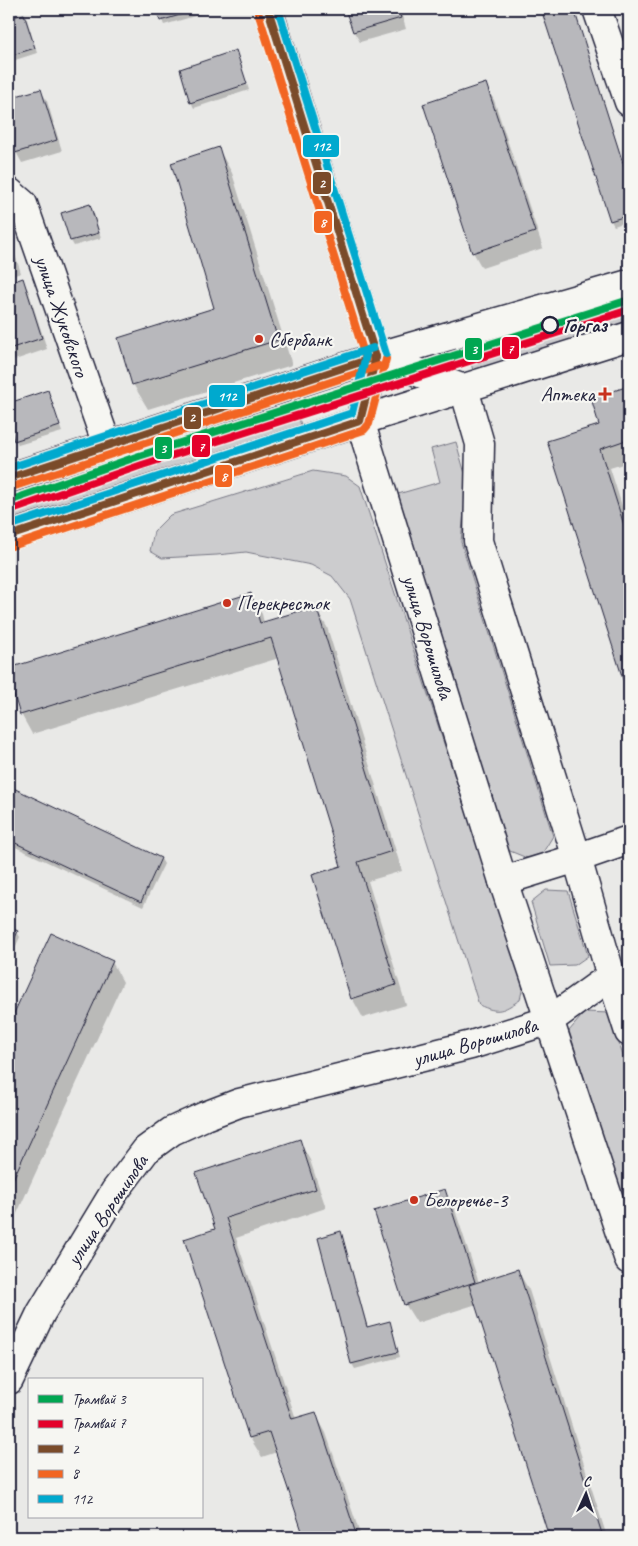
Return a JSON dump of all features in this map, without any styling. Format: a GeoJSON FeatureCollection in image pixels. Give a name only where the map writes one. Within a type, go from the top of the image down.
{"type":"FeatureCollection","features":[{"type":"Feature","properties":{"kind":"street"},"geometry":{"type":"LineString","coordinates":[[268,9],[376,357],[360,421]]}},
{"type":"Feature","properties":{"kind":"street"},"geometry":{"type":"LineString","coordinates":[[597,9],[629,102]]}},
{"type":"Feature","properties":{"kind":"street","name":"улица Жуковского"},"geometry":{"type":"LineString","coordinates":[[9,192],[23,204],[107,446]]}},
{"type":"Feature","properties":{"kind":"street"},"geometry":{"type":"LineString","coordinates":[[9,478],[376,357],[629,284]]}},
{"type":"Feature","properties":{"kind":"street"},"geometry":{"type":"LineString","coordinates":[[9,536],[360,421],[629,336]]}},
{"type":"Feature","properties":{"kind":"street"},"geometry":{"type":"LineString","coordinates":[[376,357],[464,389]]}},
{"type":"Feature","properties":{"kind":"street"},"geometry":{"type":"LineString","coordinates":[[464,389],[480,444],[478,541],[629,1032]]}},
{"type":"Feature","properties":{"kind":"street","name":"улица Ворошилова"},"geometry":{"type":"LineString","coordinates":[[9,1380],[41,1313],[115,1190],[146,1150],[172,1131],[205,1116],[239,1104],[471,1045],[550,1020],[503,881],[360,421]]}},
{"type":"Feature","properties":{"kind":"street"},"geometry":{"type":"LineString","coordinates":[[503,881],[629,840]]}},
{"type":"Feature","properties":{"kind":"street"},"geometry":{"type":"LineString","coordinates":[[611,976],[550,1020],[629,1260]]}},
{"type":"Feature","properties":{"kind":"shaded area"},"geometry":{"type":"Polygon","coordinates":[[[629,292],[629,324],[474,374],[466,345],[629,292]]]}},
{"type":"Feature","properties":{"kind":"shaded area"},"geometry":{"type":"Polygon","coordinates":[[[294,400],[302,429],[9,524],[9,493],[294,400]]]}},
{"type":"Feature","properties":{"kind":"shaded area"},"geometry":{"type":"Polygon","coordinates":[[[456,442],[467,481],[461,542],[553,836],[537,862],[505,849],[398,494],[440,482],[431,449],[456,442]]]}},
{"type":"Feature","properties":{"kind":"shaded area"},"geometry":{"type":"Polygon","coordinates":[[[313,471],[346,476],[360,486],[523,986],[520,1000],[504,1009],[491,1010],[479,1005],[350,599],[332,576],[311,565],[246,552],[162,558],[150,551],[154,531],[170,515],[313,471]]]}},
{"type":"Feature","properties":{"kind":"shaded area"},"geometry":{"type":"Polygon","coordinates":[[[546,890],[568,891],[588,956],[575,965],[550,966],[531,902],[546,890]]]}},
{"type":"Feature","properties":{"kind":"shaded area"},"geometry":{"type":"Polygon","coordinates":[[[585,1012],[609,1013],[629,1074],[629,1217],[569,1031],[585,1012]]]}},
{"type":"Feature","properties":{"kind":"building"},"geometry":{"type":"Polygon","coordinates":[[[156,9],[200,9],[160,21],[156,9]]]}},
{"type":"Feature","properties":{"kind":"building"},"geometry":{"type":"Polygon","coordinates":[[[345,9],[398,9],[401,18],[353,32],[345,9]]]}},
{"type":"Feature","properties":{"kind":"building"},"geometry":{"type":"Polygon","coordinates":[[[541,9],[574,9],[629,182],[629,215],[610,221],[541,9]]]}},
{"type":"Feature","properties":{"kind":"building"},"geometry":{"type":"Polygon","coordinates":[[[24,14],[35,48],[9,56],[9,18],[24,14]]]}},
{"type":"Feature","properties":{"kind":"building"},"geometry":{"type":"Polygon","coordinates":[[[236,50],[247,84],[190,103],[180,69],[236,50]]]}},
{"type":"Feature","properties":{"kind":"building"},"geometry":{"type":"Polygon","coordinates":[[[486,83],[535,232],[472,253],[423,104],[486,83]]]}},
{"type":"Feature","properties":{"kind":"building"},"geometry":{"type":"Polygon","coordinates":[[[41,89],[57,140],[15,153],[9,132],[9,98],[41,89]]]}},
{"type":"Feature","properties":{"kind":"building"},"geometry":{"type":"Polygon","coordinates":[[[219,147],[278,340],[132,385],[118,338],[214,308],[171,163],[219,147]]]}},
{"type":"Feature","properties":{"kind":"building"},"geometry":{"type":"Polygon","coordinates":[[[90,204],[99,233],[70,241],[61,213],[90,204]]]}},
{"type":"Feature","properties":{"kind":"building"},"geometry":{"type":"Polygon","coordinates":[[[9,242],[15,262],[9,265],[9,242]]]}},
{"type":"Feature","properties":{"kind":"building"},"geometry":{"type":"Polygon","coordinates":[[[23,278],[42,338],[9,349],[9,283],[23,278]]]}},
{"type":"Feature","properties":{"kind":"building"},"geometry":{"type":"Polygon","coordinates":[[[629,386],[629,439],[600,449],[629,541],[629,698],[547,441],[599,425],[591,398],[629,386]]]}},
{"type":"Feature","properties":{"kind":"building"},"geometry":{"type":"Polygon","coordinates":[[[48,390],[60,426],[14,441],[9,425],[9,403],[48,390]]]}},
{"type":"Feature","properties":{"kind":"building"},"geometry":{"type":"Polygon","coordinates":[[[251,593],[260,623],[316,606],[392,851],[358,862],[396,985],[351,999],[312,875],[341,866],[271,638],[20,715],[9,678],[9,668],[251,593]]]}},
{"type":"Feature","properties":{"kind":"building"},"geometry":{"type":"Polygon","coordinates":[[[9,786],[161,858],[141,902],[9,840],[9,786]]]}},
{"type":"Feature","properties":{"kind":"building"},"geometry":{"type":"Polygon","coordinates":[[[9,927],[18,931],[9,951],[9,927]]]}},
{"type":"Feature","properties":{"kind":"building"},"geometry":{"type":"Polygon","coordinates":[[[51,933],[113,961],[9,1188],[9,1024],[51,933]]]}},
{"type":"Feature","properties":{"kind":"building"},"geometry":{"type":"Polygon","coordinates":[[[300,1139],[316,1189],[226,1218],[292,1419],[316,1412],[357,1537],[304,1537],[269,1432],[249,1438],[184,1239],[215,1229],[196,1173],[300,1139]]]}},
{"type":"Feature","properties":{"kind":"building"},"geometry":{"type":"Polygon","coordinates":[[[445,1189],[475,1282],[404,1305],[374,1211],[445,1189]]]}},
{"type":"Feature","properties":{"kind":"building"},"geometry":{"type":"Polygon","coordinates":[[[341,1231],[367,1327],[390,1321],[398,1352],[351,1364],[318,1238],[341,1231]]]}},
{"type":"Feature","properties":{"kind":"building"},"geometry":{"type":"Polygon","coordinates":[[[518,1269],[603,1537],[549,1537],[469,1285],[518,1269]]]}},
{"type":"Feature","properties":{"kind":"tram line","name":"3"},"geometry":{"type":"LineString","coordinates":[[9,501],[139,456],[629,300]]}},
{"type":"Feature","properties":{"kind":"tram line","name":"7"},"geometry":{"type":"LineString","coordinates":[[12,510],[142,465],[629,310]]}},
{"type":"Feature","properties":{"kind":"transit line","name":"2"},"geometry":{"type":"LineString","coordinates":[[268,9],[376,357]]}},
{"type":"Feature","properties":{"kind":"transit line","name":"112"},"geometry":{"type":"LineString","coordinates":[[278,9],[386,354]]}},
{"type":"Feature","properties":{"kind":"transit line","name":"8"},"geometry":{"type":"LineString","coordinates":[[258,12],[366,360]]}},
{"type":"Feature","properties":{"kind":"transit line","name":"112"},"geometry":{"type":"LineString","coordinates":[[9,468],[373,348]]}},
{"type":"Feature","properties":{"kind":"transit line","name":"112"},"geometry":{"type":"LineString","coordinates":[[9,526],[352,413],[366,355]]}},
{"type":"Feature","properties":{"kind":"transit line","name":"2"},"geometry":{"type":"LineString","coordinates":[[9,478],[376,357]]}},
{"type":"Feature","properties":{"kind":"transit line","name":"2"},"geometry":{"type":"LineString","coordinates":[[9,536],[360,421],[376,357]]}},
{"type":"Feature","properties":{"kind":"transit line","name":"8"},"geometry":{"type":"LineString","coordinates":[[12,546],[364,430],[369,424],[386,359]]}},
{"type":"Feature","properties":{"kind":"transit line","name":"8"},"geometry":{"type":"LineString","coordinates":[[12,487],[379,366]]}},
{"type":"Feature","properties":{"kind":"place","name":"Горгаз"},"geometry":{"type":"Point","coordinates":[550,325]}},
{"type":"Feature","properties":{"kind":"place","name":"Сбербанк"},"geometry":{"type":"Point","coordinates":[259,339]}},
{"type":"Feature","properties":{"kind":"place","name":"Аптека"},"geometry":{"type":"Point","coordinates":[605,394]}},
{"type":"Feature","properties":{"kind":"place","name":"Перекресток"},"geometry":{"type":"Point","coordinates":[227,603]}},
{"type":"Feature","properties":{"kind":"place","name":"Белоречье-3"},"geometry":{"type":"Point","coordinates":[414,1200]}}]}
